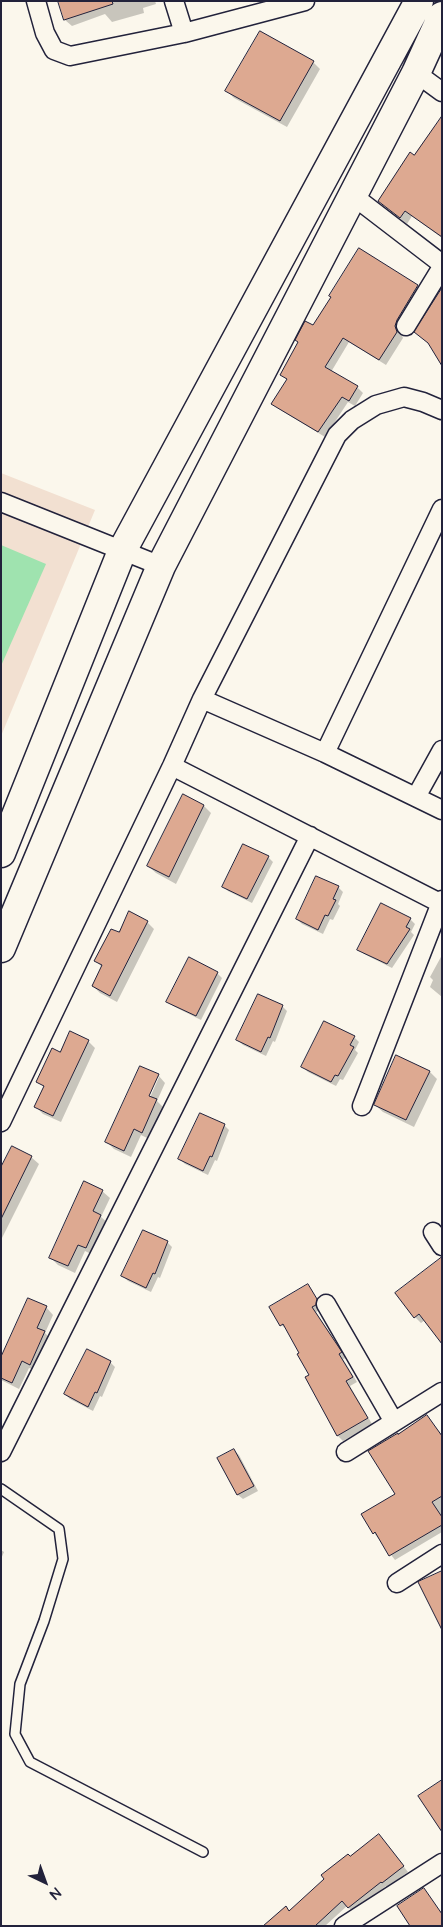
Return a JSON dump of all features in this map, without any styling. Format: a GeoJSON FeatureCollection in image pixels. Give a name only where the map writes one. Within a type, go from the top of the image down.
{"type":"FeatureCollection","features":[{"type":"Feature","properties":{"kind":"main road"},"geometry":{"type":"LineString","coordinates":[[1,853],[122,551],[419,1]]}},
{"type":"Feature","properties":{"kind":"main road"},"geometry":{"type":"LineString","coordinates":[[1,948],[161,566],[416,73],[442,16]]}},
{"type":"Feature","properties":{"kind":"street"},"geometry":{"type":"LineString","coordinates":[[36,1],[45,33],[54,50],[70,56],[184,33],[305,1]]}},
{"type":"Feature","properties":{"kind":"street"},"geometry":{"type":"LineString","coordinates":[[174,1],[184,33]]}},
{"type":"Feature","properties":{"kind":"street"},"geometry":{"type":"LineString","coordinates":[[416,73],[442,92]]}},
{"type":"Feature","properties":{"kind":"street"},"geometry":{"type":"LineString","coordinates":[[352,195],[442,265],[406,326]]}},
{"type":"Feature","properties":{"kind":"street"},"geometry":{"type":"LineString","coordinates":[[1,1122],[172,766],[202,699],[337,436],[352,420],[376,405],[404,397],[442,410]]}},
{"type":"Feature","properties":{"kind":"street"},"geometry":{"type":"LineString","coordinates":[[1,502],[161,566]]}},
{"type":"Feature","properties":{"kind":"street"},"geometry":{"type":"LineString","coordinates":[[325,753],[442,508]]}},
{"type":"Feature","properties":{"kind":"street"},"geometry":{"type":"LineString","coordinates":[[202,699],[325,753],[442,810]]}},
{"type":"Feature","properties":{"kind":"street"},"geometry":{"type":"LineString","coordinates":[[416,797],[442,750]]}},
{"type":"Feature","properties":{"kind":"street"},"geometry":{"type":"LineString","coordinates":[[172,766],[441,901],[362,1106]]}},
{"type":"Feature","properties":{"kind":"street"},"geometry":{"type":"LineString","coordinates":[[1,1452],[9,1417],[310,836]]}},
{"type":"Feature","properties":{"kind":"street"},"geometry":{"type":"LineString","coordinates":[[326,1304],[394,1422]]}},
{"type":"Feature","properties":{"kind":"street"},"geometry":{"type":"LineString","coordinates":[[346,1452],[442,1392]]}},
{"type":"Feature","properties":{"kind":"street"},"geometry":{"type":"LineString","coordinates":[[397,1583],[442,1554]]}},
{"type":"Feature","properties":{"kind":"street"},"geometry":{"type":"LineString","coordinates":[[347,1925],[442,1864]]}},
{"type":"Feature","properties":{"kind":"lane"},"geometry":{"type":"LineString","coordinates":[[1,1489],[59,1529],[63,1559],[44,1621],[20,1684],[15,1734],[30,1762],[203,1852]]}},
{"type":"Feature","properties":{"kind":"shaded area"},"geometry":{"type":"Polygon","coordinates":[[[1,473],[95,510],[1,736],[1,473]]]}},
{"type":"Feature","properties":{"kind":"green space"},"geometry":{"type":"Polygon","coordinates":[[[1,545],[46,564],[1,666],[1,545]]]}},
{"type":"Feature","properties":{"kind":"building"},"geometry":{"type":"Polygon","coordinates":[[[58,1],[112,1],[113,4],[64,20],[58,1]]]}},
{"type":"Feature","properties":{"kind":"building"},"geometry":{"type":"Polygon","coordinates":[[[260,31],[314,61],[280,121],[225,91],[260,31]]]}},
{"type":"Feature","properties":{"kind":"building"},"geometry":{"type":"Polygon","coordinates":[[[442,116],[442,237],[405,211],[400,218],[378,201],[410,152],[414,155],[442,116]]]}},
{"type":"Feature","properties":{"kind":"building"},"geometry":{"type":"Polygon","coordinates":[[[359,248],[418,285],[397,320],[395,326],[397,332],[379,360],[343,338],[325,367],[358,386],[349,401],[342,397],[318,432],[271,404],[287,379],[280,375],[298,342],[295,340],[305,321],[313,325],[359,248]]]}},
{"type":"Feature","properties":{"kind":"building"},"geometry":{"type":"Polygon","coordinates":[[[442,288],[442,366],[428,343],[414,332],[442,288]]]}},
{"type":"Feature","properties":{"kind":"building"},"geometry":{"type":"Polygon","coordinates":[[[183,794],[204,805],[169,877],[147,866],[183,794]]]}},
{"type":"Feature","properties":{"kind":"building"},"geometry":{"type":"Polygon","coordinates":[[[243,844],[269,856],[247,899],[222,887],[243,844]]]}},
{"type":"Feature","properties":{"kind":"building"},"geometry":{"type":"Polygon","coordinates":[[[316,876],[339,886],[333,899],[336,900],[328,916],[325,915],[318,930],[296,919],[316,876]]]}},
{"type":"Feature","properties":{"kind":"building"},"geometry":{"type":"Polygon","coordinates":[[[381,903],[411,918],[406,927],[410,929],[387,964],[357,950],[381,903]]]}},
{"type":"Feature","properties":{"kind":"building"},"geometry":{"type":"Polygon","coordinates":[[[129,911],[148,921],[110,996],[92,986],[102,965],[94,961],[111,929],[119,932],[129,911]]]}},
{"type":"Feature","properties":{"kind":"building"},"geometry":{"type":"Polygon","coordinates":[[[189,957],[218,972],[196,1016],[166,1002],[189,957]]]}},
{"type":"Feature","properties":{"kind":"building"},"geometry":{"type":"Polygon","coordinates":[[[258,994],[283,1005],[270,1038],[268,1037],[261,1052],[236,1040],[258,994]]]}},
{"type":"Feature","properties":{"kind":"building"},"geometry":{"type":"Polygon","coordinates":[[[324,1021],[355,1036],[350,1045],[354,1047],[338,1076],[335,1075],[331,1082],[301,1067],[324,1021]]]}},
{"type":"Feature","properties":{"kind":"building"},"geometry":{"type":"Polygon","coordinates":[[[70,1031],[89,1040],[53,1116],[34,1107],[44,1086],[36,1082],[52,1048],[60,1052],[70,1031]]]}},
{"type":"Feature","properties":{"kind":"building"},"geometry":{"type":"Polygon","coordinates":[[[396,1055],[430,1071],[406,1120],[374,1105],[396,1055]]]}},
{"type":"Feature","properties":{"kind":"building"},"geometry":{"type":"Polygon","coordinates":[[[140,1066],[159,1074],[149,1096],[157,1099],[142,1133],[134,1129],[124,1151],[105,1142],[140,1066]]]}},
{"type":"Feature","properties":{"kind":"building"},"geometry":{"type":"Polygon","coordinates":[[[200,1113],[225,1124],[212,1157],[210,1156],[203,1171],[178,1159],[200,1113]]]}},
{"type":"Feature","properties":{"kind":"building"},"geometry":{"type":"Polygon","coordinates":[[[12,1146],[32,1156],[1,1219],[1,1167],[12,1146]]]}},
{"type":"Feature","properties":{"kind":"building"},"geometry":{"type":"Polygon","coordinates":[[[84,1181],[103,1190],[93,1211],[101,1215],[86,1248],[78,1245],[68,1266],[49,1258],[84,1181]]]}},
{"type":"Feature","properties":{"kind":"building"},"geometry":{"type":"Polygon","coordinates":[[[143,1230],[168,1241],[155,1274],[153,1273],[146,1288],[121,1276],[143,1230]]]}},
{"type":"Feature","properties":{"kind":"building"},"geometry":{"type":"Polygon","coordinates":[[[442,1257],[442,1344],[419,1314],[414,1318],[395,1293],[442,1257]]]}},
{"type":"Feature","properties":{"kind":"building"},"geometry":{"type":"Polygon","coordinates":[[[308,1284],[317,1299],[316,1305],[312,1307],[342,1352],[339,1354],[353,1377],[346,1381],[368,1418],[337,1436],[305,1377],[309,1375],[297,1354],[299,1353],[283,1324],[280,1326],[269,1307],[308,1284]]]}},
{"type":"Feature","properties":{"kind":"building"},"geometry":{"type":"Polygon","coordinates":[[[28,1298],[47,1306],[37,1328],[45,1331],[30,1365],[22,1361],[12,1383],[1,1378],[1,1357],[28,1298]]]}},
{"type":"Feature","properties":{"kind":"building"},"geometry":{"type":"Polygon","coordinates":[[[87,1349],[111,1361],[97,1393],[95,1392],[88,1407],[64,1394],[87,1349]]]}},
{"type":"Feature","properties":{"kind":"building"},"geometry":{"type":"Polygon","coordinates":[[[427,1415],[442,1436],[442,1496],[432,1502],[442,1517],[442,1525],[389,1556],[375,1532],[373,1534],[361,1514],[395,1494],[368,1451],[427,1415]]]}},
{"type":"Feature","properties":{"kind":"building"},"geometry":{"type":"Polygon","coordinates":[[[234,1449],[254,1486],[237,1495],[217,1458],[234,1449]]]}},
{"type":"Feature","properties":{"kind":"building"},"geometry":{"type":"Polygon","coordinates":[[[442,1571],[442,1630],[418,1582],[442,1571]]]}},
{"type":"Feature","properties":{"kind":"building"},"geometry":{"type":"Polygon","coordinates":[[[442,1780],[442,1832],[418,1796],[442,1780]]]}},
{"type":"Feature","properties":{"kind":"building"},"geometry":{"type":"Polygon","coordinates":[[[379,1834],[404,1866],[348,1908],[342,1901],[315,1926],[263,1926],[286,1906],[289,1911],[324,1879],[321,1875],[348,1854],[350,1856],[379,1834]]]}},
{"type":"Feature","properties":{"kind":"building"},"geometry":{"type":"Polygon","coordinates":[[[424,1888],[442,1914],[442,1926],[410,1926],[397,1906],[424,1888]]]}}]}
